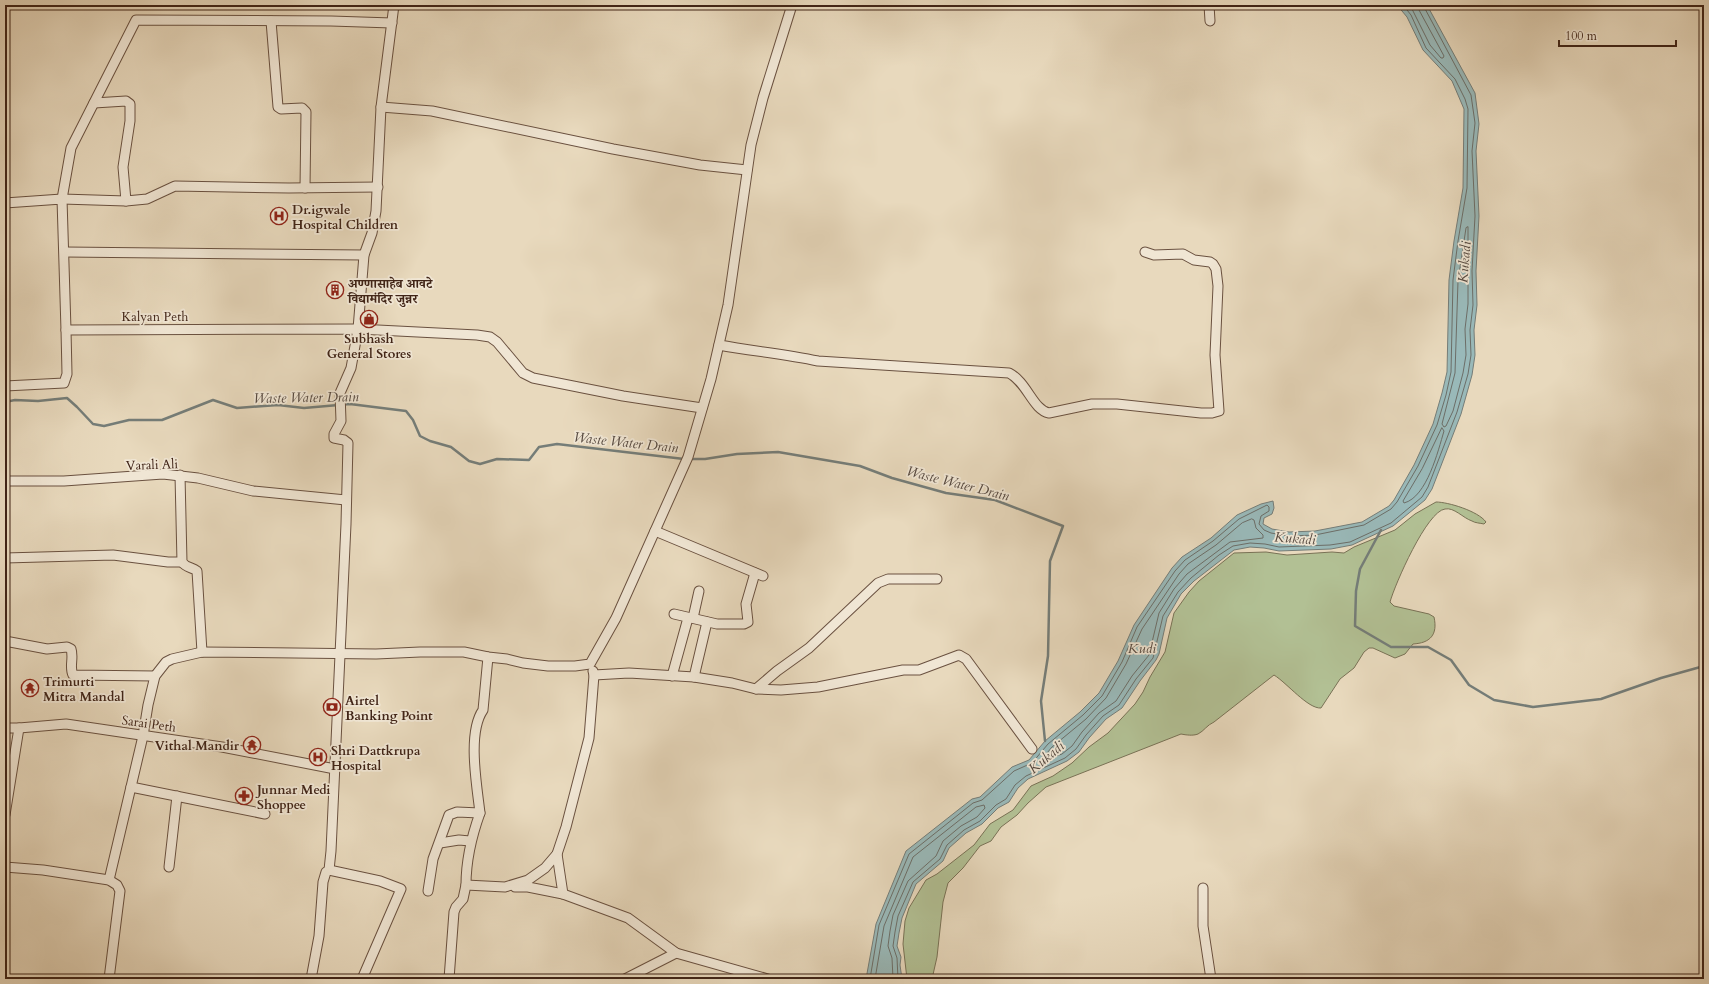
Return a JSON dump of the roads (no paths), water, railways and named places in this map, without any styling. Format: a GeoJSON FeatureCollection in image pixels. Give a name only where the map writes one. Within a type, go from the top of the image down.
{"type":"FeatureCollection","features":[{"type":"Feature","properties":{"kind":"street"},"geometry":{"type":"LineString","coordinates":[[311,979],[319,936],[323,882],[326,872],[329,870],[346,524],[348,443],[344,440],[334,438],[334,434],[341,421],[340,394],[351,368],[358,329],[364,255],[372,233],[378,187],[381,107],[394,5]]}},
{"type":"Feature","properties":{"kind":"street"},"geometry":{"type":"LineString","coordinates":[[505,888],[528,880],[545,868],[557,854],[566,827],[589,738],[594,675],[590,664],[616,618],[688,457],[719,345],[728,305],[746,188],[746,170],[751,145],[763,98],[792,5]]}},
{"type":"Feature","properties":{"kind":"street"},"geometry":{"type":"LineString","coordinates":[[1209,5],[1210,21]]}},
{"type":"Feature","properties":{"kind":"street"},"geometry":{"type":"LineString","coordinates":[[5,386],[64,383],[67,374],[62,199],[71,148],[136,20],[392,23]]}},
{"type":"Feature","properties":{"kind":"street"},"geometry":{"type":"LineString","coordinates":[[271,22],[278,106],[281,109],[302,108],[306,112],[305,188]]}},
{"type":"Feature","properties":{"kind":"street"},"geometry":{"type":"LineString","coordinates":[[94,103],[126,101],[130,104],[130,120],[123,167],[126,201]]}},
{"type":"Feature","properties":{"kind":"street"},"geometry":{"type":"LineString","coordinates":[[381,107],[432,111],[598,146],[700,165],[746,170]]}},
{"type":"Feature","properties":{"kind":"street"},"geometry":{"type":"LineString","coordinates":[[5,203],[62,199],[126,201],[147,200],[175,186],[305,188],[378,187]]}},
{"type":"Feature","properties":{"kind":"street"},"geometry":{"type":"LineString","coordinates":[[64,252],[364,255]]}},
{"type":"Feature","properties":{"kind":"street"},"geometry":{"type":"LineString","coordinates":[[719,345],[789,355],[818,361],[1009,373],[1016,376],[1040,408],[1044,412],[1049,413],[1092,404],[1117,404],[1201,413],[1212,413],[1219,411],[1214,355],[1218,286],[1216,269],[1210,262],[1194,260],[1182,254],[1154,255],[1145,252]]}},
{"type":"Feature","properties":{"kind":"street","name":"Kalyan Peth"},"geometry":{"type":"LineString","coordinates":[[66,330],[358,329],[477,335],[490,337],[523,373],[533,378],[623,396],[702,408]]}},
{"type":"Feature","properties":{"kind":"street","name":"Varali Ali"},"geometry":{"type":"LineString","coordinates":[[5,481],[64,481],[163,474],[180,475],[253,491],[346,500]]}},
{"type":"Feature","properties":{"kind":"street"},"geometry":{"type":"LineString","coordinates":[[180,475],[182,562],[185,566],[197,571],[202,652]]}},
{"type":"Feature","properties":{"kind":"street"},"geometry":{"type":"LineString","coordinates":[[655,531],[759,574],[746,604],[748,622],[744,624],[717,624],[674,614]]}},
{"type":"Feature","properties":{"kind":"street"},"geometry":{"type":"LineString","coordinates":[[5,558],[113,555],[168,562],[182,562]]}},
{"type":"Feature","properties":{"kind":"street"},"geometry":{"type":"LineString","coordinates":[[756,689],[777,671],[809,648],[878,584],[888,579],[937,579]]}},
{"type":"Feature","properties":{"kind":"street"},"geometry":{"type":"LineString","coordinates":[[672,676],[699,591]]}},
{"type":"Feature","properties":{"kind":"street"},"geometry":{"type":"LineString","coordinates":[[694,678],[707,622]]}},
{"type":"Feature","properties":{"kind":"street"},"geometry":{"type":"LineString","coordinates":[[5,641],[46,649],[67,647],[72,649],[73,654],[71,670],[73,675],[155,676]]}},
{"type":"Feature","properties":{"kind":"street"},"geometry":{"type":"LineString","coordinates":[[109,880],[143,736],[155,676],[166,662],[172,659],[202,652],[339,654],[464,652],[488,657],[508,658],[523,663],[548,666],[575,666],[590,664]]}},
{"type":"Feature","properties":{"kind":"street"},"geometry":{"type":"LineString","coordinates":[[594,675],[629,673],[672,676],[732,683],[756,689],[780,690],[818,687],[903,670],[919,670],[959,655],[966,659],[1032,749]]}},
{"type":"Feature","properties":{"kind":"street"},"geometry":{"type":"LineString","coordinates":[[449,979],[454,912],[456,907],[463,899],[466,885],[466,865],[470,841],[480,813],[473,756],[478,717],[483,710],[488,657]]}},
{"type":"Feature","properties":{"kind":"street","name":"Sarai Peth"},"geometry":{"type":"LineString","coordinates":[[5,728],[66,724],[222,746],[334,769]]}},
{"type":"Feature","properties":{"kind":"street"},"geometry":{"type":"LineString","coordinates":[[5,815],[19,728]]}},
{"type":"Feature","properties":{"kind":"street"},"geometry":{"type":"LineString","coordinates":[[131,786],[265,814]]}},
{"type":"Feature","properties":{"kind":"street"},"geometry":{"type":"LineString","coordinates":[[169,867],[177,796]]}},
{"type":"Feature","properties":{"kind":"street"},"geometry":{"type":"LineString","coordinates":[[428,891],[433,859],[449,815],[452,812],[480,813]]}},
{"type":"Feature","properties":{"kind":"street"},"geometry":{"type":"LineString","coordinates":[[440,843],[459,840],[470,841]]}},
{"type":"Feature","properties":{"kind":"street"},"geometry":{"type":"LineString","coordinates":[[557,854],[563,894]]}},
{"type":"Feature","properties":{"kind":"street"},"geometry":{"type":"LineString","coordinates":[[5,867],[43,870],[109,880],[117,885],[120,891],[109,979]]}},
{"type":"Feature","properties":{"kind":"street"},"geometry":{"type":"LineString","coordinates":[[329,870],[380,881],[401,889],[362,979]]}},
{"type":"Feature","properties":{"kind":"street"},"geometry":{"type":"LineString","coordinates":[[466,885],[505,888],[528,887],[563,894],[628,918],[676,953],[768,979]]}},
{"type":"Feature","properties":{"kind":"street"},"geometry":{"type":"LineString","coordinates":[[1203,888],[1203,926],[1211,979]]}},
{"type":"Feature","properties":{"kind":"street"},"geometry":{"type":"LineString","coordinates":[[625,979],[676,953]]}},
{"type":"Feature","properties":{"kind":"water","name":"Kudi"},"geometry":{"type":"Polygon","coordinates":[[[1397,5],[1427,5],[1475,93],[1479,124],[1476,151],[1479,216],[1476,271],[1477,305],[1474,330],[1475,355],[1472,375],[1461,414],[1432,489],[1425,500],[1393,526],[1352,545],[1331,549],[1279,551],[1250,547],[1234,550],[1194,581],[1181,594],[1167,618],[1159,654],[1156,660],[1122,708],[1106,719],[1079,752],[1067,761],[1028,779],[1018,788],[1009,802],[998,808],[982,824],[966,833],[949,848],[943,861],[916,884],[902,918],[897,946],[901,957],[900,965],[902,979],[866,979],[876,924],[906,851],[972,799],[980,797],[1012,767],[1029,760],[1045,741],[1080,712],[1099,693],[1118,661],[1134,625],[1172,568],[1182,557],[1211,538],[1237,515],[1261,504],[1273,501],[1274,508],[1272,514],[1264,518],[1263,524],[1272,529],[1289,532],[1315,531],[1362,522],[1389,506],[1414,465],[1433,424],[1447,372],[1449,280],[1463,188],[1464,109],[1452,81],[1423,50],[1407,17],[1397,5]]]}},
{"type":"Feature","properties":{"kind":"waterway","name":"Waste Water Drain"},"geometry":{"type":"LineString","coordinates":[[5,402],[15,400],[38,401],[67,398],[93,424],[104,426],[129,420],[162,420],[213,400],[237,408],[278,405],[304,408],[350,404],[406,411],[413,420],[420,436],[430,441],[451,447],[469,461],[480,464],[497,459],[529,460],[539,447],[557,444],[684,459]]}},
{"type":"Feature","properties":{"kind":"waterway","name":"Waste Water Drain"},"geometry":{"type":"LineString","coordinates":[[689,459],[705,459],[737,454],[778,452],[860,466],[892,478],[946,493],[995,500],[1063,526],[1050,561],[1048,656],[1041,701],[1045,741]]}},
{"type":"Feature","properties":{"kind":"waterway"},"geometry":{"type":"LineString","coordinates":[[1381,530],[1360,569],[1356,591],[1355,626],[1391,647],[1428,647],[1451,660],[1469,685],[1494,700],[1533,707],[1601,699],[1661,678],[1704,666]]}},
{"type":"Feature","properties":{"kind":"place","name":"Dr.igwale Hospital Children"},"geometry":{"type":"Point","coordinates":[279,216]}},
{"type":"Feature","properties":{"kind":"place","name":"अण्णासाहेब आवटे विद्यामंदिर जुन्नर"},"geometry":{"type":"Point","coordinates":[335,290]}},
{"type":"Feature","properties":{"kind":"place","name":"Subhash General Stores"},"geometry":{"type":"Point","coordinates":[369,319]}},
{"type":"Feature","properties":{"kind":"place","name":"Trimurti Mitra Mandal"},"geometry":{"type":"Point","coordinates":[30,688]}},
{"type":"Feature","properties":{"kind":"place","name":"Airtel Banking Point"},"geometry":{"type":"Point","coordinates":[332,707]}},
{"type":"Feature","properties":{"kind":"place","name":"Vithal Mandir"},"geometry":{"type":"Point","coordinates":[252,745]}},
{"type":"Feature","properties":{"kind":"place","name":"Shri Dattkrupa Hospital"},"geometry":{"type":"Point","coordinates":[318,757]}},
{"type":"Feature","properties":{"kind":"place","name":"Junnar Medi Shoppee"},"geometry":{"type":"Point","coordinates":[244,796]}},
{"type":"Feature","properties":{"kind":"water label","name":"Kukadi"},"geometry":{"type":"Point","coordinates":[1464,262]}},
{"type":"Feature","properties":{"kind":"water label","name":"Kukadi"},"geometry":{"type":"Point","coordinates":[1295,538]}},
{"type":"Feature","properties":{"kind":"water label","name":"Kukadi"},"geometry":{"type":"Point","coordinates":[1046,757]}}]}
